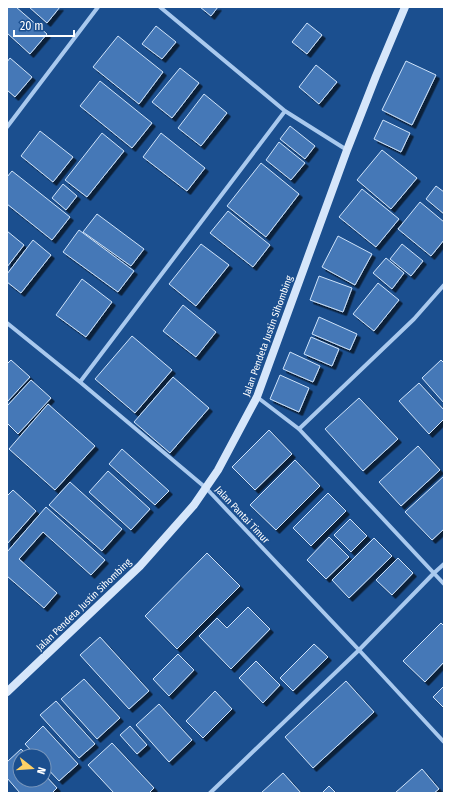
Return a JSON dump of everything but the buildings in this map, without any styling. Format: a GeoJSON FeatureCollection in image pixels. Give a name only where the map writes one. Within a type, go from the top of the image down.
{"type":"FeatureCollection","features":[{"type":"Feature","properties":{"kind":"street"},"geometry":{"type":"LineString","coordinates":[[7,127],[98,7]]}},
{"type":"Feature","properties":{"kind":"street"},"geometry":{"type":"LineString","coordinates":[[160,7],[285,111],[347,150]]}},
{"type":"Feature","properties":{"kind":"street","name":"Jalan Pendeta Justin Sihombing"},"geometry":{"type":"LineString","coordinates":[[7,692],[140,566],[194,505],[218,470],[257,397],[347,150],[404,7]]}},
{"type":"Feature","properties":{"kind":"street"},"geometry":{"type":"LineString","coordinates":[[80,382],[285,111]]}},
{"type":"Feature","properties":{"kind":"street"},"geometry":{"type":"LineString","coordinates":[[299,429],[414,319],[444,285]]}},
{"type":"Feature","properties":{"kind":"street","name":"Jalan Pantai Timur"},"geometry":{"type":"LineString","coordinates":[[7,323],[206,488],[444,742]]}},
{"type":"Feature","properties":{"kind":"street"},"geometry":{"type":"LineString","coordinates":[[257,397],[299,429],[444,584]]}},
{"type":"Feature","properties":{"kind":"street"},"geometry":{"type":"LineString","coordinates":[[210,793],[359,650],[444,564]]}}]}
